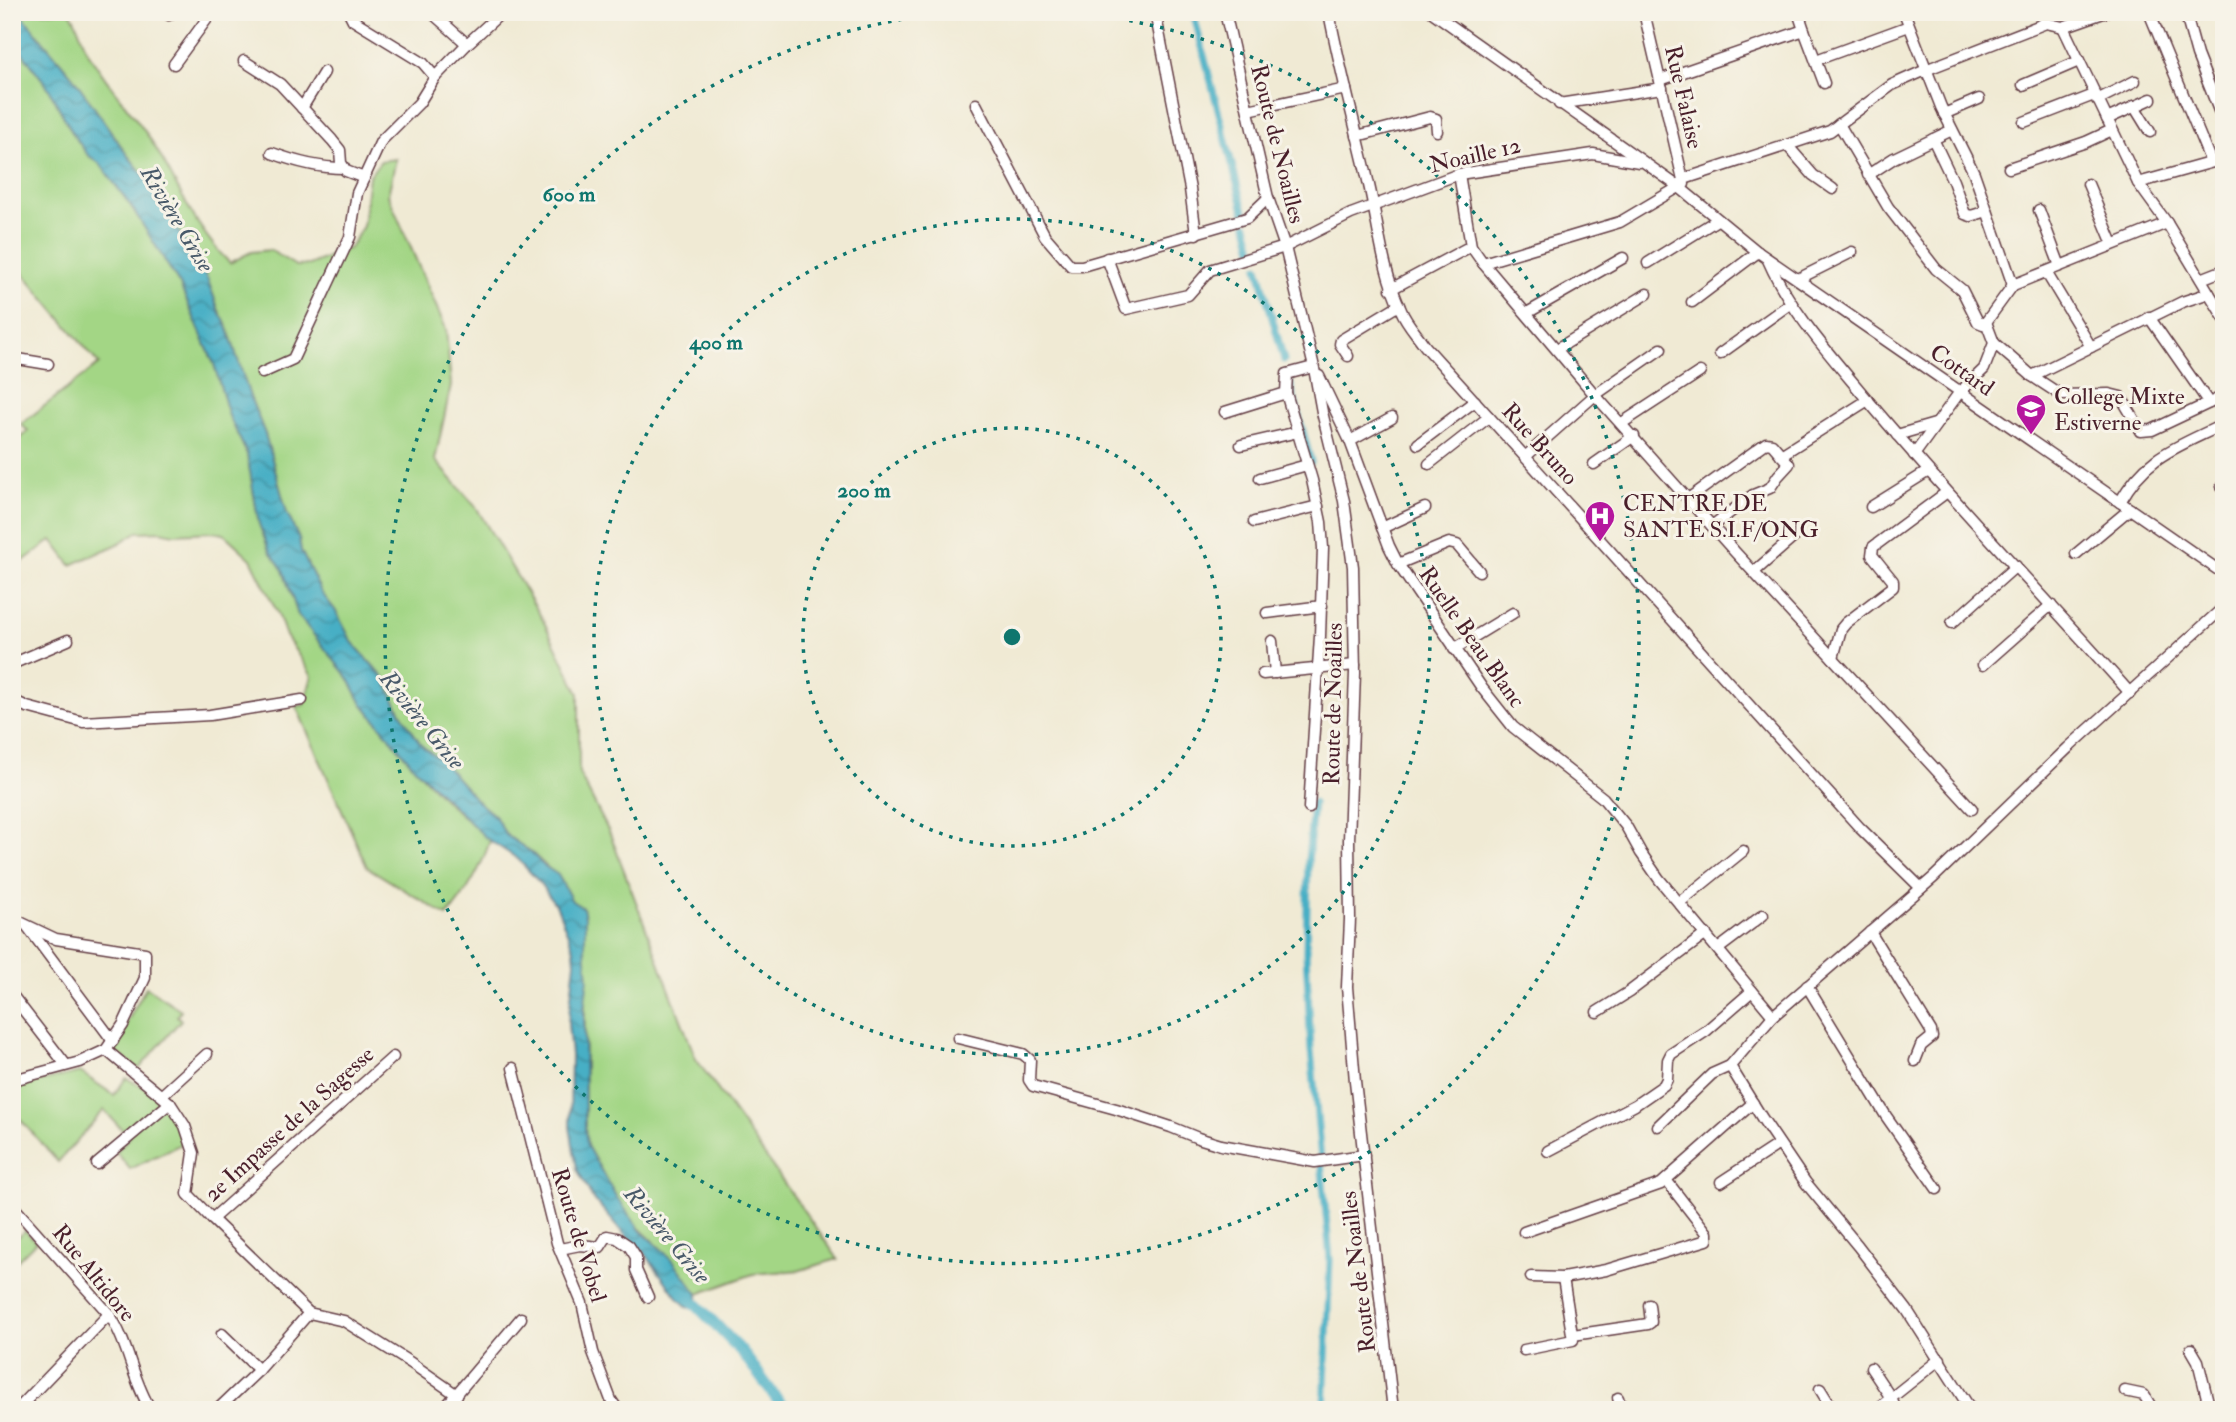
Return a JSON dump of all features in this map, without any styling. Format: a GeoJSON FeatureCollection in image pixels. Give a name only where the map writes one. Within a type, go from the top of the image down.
{"type":"FeatureCollection","features":[{"type":"Feature","properties":{"kind":"street"},"geometry":{"type":"LineString","coordinates":[[174,64],[212,12]]}},
{"type":"Feature","properties":{"kind":"street"},"geometry":{"type":"LineString","coordinates":[[348,12],[353,20],[423,63],[435,77]]}},
{"type":"Feature","properties":{"kind":"street"},"geometry":{"type":"LineString","coordinates":[[431,12],[467,44]]}},
{"type":"Feature","properties":{"kind":"street"},"geometry":{"type":"LineString","coordinates":[[262,373],[293,359],[351,237],[356,193],[381,141],[419,103],[435,77],[502,12]]}},
{"type":"Feature","properties":{"kind":"street"},"geometry":{"type":"LineString","coordinates":[[1154,12],[1190,189],[1196,234]]}},
{"type":"Feature","properties":{"kind":"street","name":"Route de Noailles"},"geometry":{"type":"LineString","coordinates":[[1224,12],[1268,198],[1285,247],[1313,365],[1344,501],[1351,554],[1355,665],[1347,986],[1392,1410]]}},
{"type":"Feature","properties":{"kind":"street","name":"Rue Bruno"},"geometry":{"type":"LineString","coordinates":[[1329,12],[1382,256],[1401,312],[1425,346],[1525,457],[1860,828],[1921,888]]}},
{"type":"Feature","properties":{"kind":"street","name":"Cottard"},"geometry":{"type":"LineString","coordinates":[[1432,12],[1445,17],[1559,104],[1643,163],[1682,186],[1717,220],[1768,260],[2224,574]]}},
{"type":"Feature","properties":{"kind":"street","name":"Rue Falaise"},"geometry":{"type":"LineString","coordinates":[[1644,12],[1682,186]]}},
{"type":"Feature","properties":{"kind":"street"},"geometry":{"type":"LineString","coordinates":[[1798,12],[1824,83]]}},
{"type":"Feature","properties":{"kind":"street"},"geometry":{"type":"LineString","coordinates":[[1904,12],[1944,114],[1974,173],[2013,285]]}},
{"type":"Feature","properties":{"kind":"street"},"geometry":{"type":"LineString","coordinates":[[2149,12],[2211,162]]}},
{"type":"Feature","properties":{"kind":"street"},"geometry":{"type":"LineString","coordinates":[[2185,12],[2197,55],[2220,113]]}},
{"type":"Feature","properties":{"kind":"street"},"geometry":{"type":"LineString","coordinates":[[2063,27],[2102,13]]}},
{"type":"Feature","properties":{"kind":"street"},"geometry":{"type":"LineString","coordinates":[[1483,263],[1620,222],[1682,186],[1822,134],[1892,85],[2044,18],[2063,27],[2138,183],[2167,222],[2224,318]]}},
{"type":"Feature","properties":{"kind":"street"},"geometry":{"type":"LineString","coordinates":[[1816,60],[1909,26]]}},
{"type":"Feature","properties":{"kind":"street"},"geometry":{"type":"LineString","coordinates":[[1559,104],[1661,84],[1804,30]]}},
{"type":"Feature","properties":{"kind":"street"},"geometry":{"type":"LineString","coordinates":[[244,61],[280,84],[337,146],[344,168],[349,174],[363,178]]}},
{"type":"Feature","properties":{"kind":"street"},"geometry":{"type":"LineString","coordinates":[[2023,85],[2079,61]]}},
{"type":"Feature","properties":{"kind":"street"},"geometry":{"type":"LineString","coordinates":[[302,108],[324,72]]}},
{"type":"Feature","properties":{"kind":"street"},"geometry":{"type":"LineString","coordinates":[[2024,122],[2135,81]]}},
{"type":"Feature","properties":{"kind":"street"},"geometry":{"type":"LineString","coordinates":[[1248,110],[1346,89]]}},
{"type":"Feature","properties":{"kind":"street"},"geometry":{"type":"LineString","coordinates":[[1944,114],[1979,99]]}},
{"type":"Feature","properties":{"kind":"street"},"geometry":{"type":"LineString","coordinates":[[2107,119],[2151,99]]}},
{"type":"Feature","properties":{"kind":"street"},"geometry":{"type":"LineString","coordinates":[[976,104],[1045,236],[1061,258],[1071,266],[1082,266],[1247,218],[1268,198]]}},
{"type":"Feature","properties":{"kind":"street"},"geometry":{"type":"LineString","coordinates":[[2134,106],[2150,132]]}},
{"type":"Feature","properties":{"kind":"street"},"geometry":{"type":"LineString","coordinates":[[1357,136],[1430,117],[1436,120],[1437,131]]}},
{"type":"Feature","properties":{"kind":"street"},"geometry":{"type":"LineString","coordinates":[[1839,124],[1888,208],[1937,270],[1962,290],[1978,322],[1983,324],[2013,285],[2167,222]]}},
{"type":"Feature","properties":{"kind":"street"},"geometry":{"type":"LineString","coordinates":[[1868,175],[1894,158],[1952,130]]}},
{"type":"Feature","properties":{"kind":"street"},"geometry":{"type":"LineString","coordinates":[[2009,168],[2086,142],[2112,130]]}},
{"type":"Feature","properties":{"kind":"street"},"geometry":{"type":"LineString","coordinates":[[1933,139],[1965,214],[1971,216],[1987,211]]}},
{"type":"Feature","properties":{"kind":"street"},"geometry":{"type":"LineString","coordinates":[[1787,145],[1813,175],[1833,190]]}},
{"type":"Feature","properties":{"kind":"street"},"geometry":{"type":"LineString","coordinates":[[272,153],[297,162],[327,168],[344,168]]}},
{"type":"Feature","properties":{"kind":"street","name":"Noaille 12"},"geometry":{"type":"LineString","coordinates":[[1107,258],[1126,309],[1188,295],[1210,270],[1285,247],[1324,225],[1459,174],[1593,154],[1643,163]]}},
{"type":"Feature","properties":{"kind":"street"},"geometry":{"type":"LineString","coordinates":[[2138,183],[2224,159]]}},
{"type":"Feature","properties":{"kind":"street"},"geometry":{"type":"LineString","coordinates":[[1459,174],[1471,246],[1483,263],[1688,499],[1972,808]]}},
{"type":"Feature","properties":{"kind":"street"},"geometry":{"type":"LineString","coordinates":[[2088,184],[2113,244]]}},
{"type":"Feature","properties":{"kind":"street"},"geometry":{"type":"LineString","coordinates":[[2039,210],[2060,266]]}},
{"type":"Feature","properties":{"kind":"street"},"geometry":{"type":"LineString","coordinates":[[1648,262],[1717,220]]}},
{"type":"Feature","properties":{"kind":"street"},"geometry":{"type":"LineString","coordinates":[[1391,289],[1471,246]]}},
{"type":"Feature","properties":{"kind":"street"},"geometry":{"type":"LineString","coordinates":[[1692,302],[1758,252]]}},
{"type":"Feature","properties":{"kind":"street"},"geometry":{"type":"LineString","coordinates":[[1798,279],[1852,252]]}},
{"type":"Feature","properties":{"kind":"street"},"geometry":{"type":"LineString","coordinates":[[1527,313],[1623,258]]}},
{"type":"Feature","properties":{"kind":"street"},"geometry":{"type":"LineString","coordinates":[[1768,260],[1791,303],[1927,472],[2130,693]]}},
{"type":"Feature","properties":{"kind":"street"},"geometry":{"type":"LineString","coordinates":[[2201,279],[2224,270]]}},
{"type":"Feature","properties":{"kind":"street"},"geometry":{"type":"LineString","coordinates":[[2046,272],[2091,347]]}},
{"type":"Feature","properties":{"kind":"street"},"geometry":{"type":"LineString","coordinates":[[2032,376],[2149,317],[2209,293]]}},
{"type":"Feature","properties":{"kind":"street"},"geometry":{"type":"LineString","coordinates":[[1558,349],[1647,294]]}},
{"type":"Feature","properties":{"kind":"street"},"geometry":{"type":"LineString","coordinates":[[1720,354],[1791,303]]}},
{"type":"Feature","properties":{"kind":"street"},"geometry":{"type":"LineString","coordinates":[[1348,356],[1340,341],[1399,305]]}},
{"type":"Feature","properties":{"kind":"street"},"geometry":{"type":"LineString","coordinates":[[2149,317],[2209,403]]}},
{"type":"Feature","properties":{"kind":"street"},"geometry":{"type":"LineString","coordinates":[[1986,322],[1994,343],[2032,376],[2066,396],[2101,394],[2121,397],[2141,431],[2152,430],[2224,396]]}},
{"type":"Feature","properties":{"kind":"street"},"geometry":{"type":"LineString","coordinates":[[1914,456],[1959,393],[1984,369],[1994,343]]}},
{"type":"Feature","properties":{"kind":"street"},"geometry":{"type":"LineString","coordinates":[[1525,457],[1595,395],[1661,349]]}},
{"type":"Feature","properties":{"kind":"street"},"geometry":{"type":"LineString","coordinates":[[12,358],[48,363]]}},
{"type":"Feature","properties":{"kind":"street"},"geometry":{"type":"LineString","coordinates":[[1309,808],[1322,606],[1323,548],[1318,506],[1286,393],[1287,374],[1313,365]]}},
{"type":"Feature","properties":{"kind":"street","name":"Ruelle Beau Blanc"},"geometry":{"type":"LineString","coordinates":[[1313,365],[1350,441],[1398,564],[1454,649],[1513,727],[1603,799],[1626,826],[1659,879],[1773,1016]]}},
{"type":"Feature","properties":{"kind":"street"},"geometry":{"type":"LineString","coordinates":[[1622,423],[1700,372]]}},
{"type":"Feature","properties":{"kind":"street"},"geometry":{"type":"LineString","coordinates":[[1225,412],[1286,393]]}},
{"type":"Feature","properties":{"kind":"street"},"geometry":{"type":"LineString","coordinates":[[1781,455],[1868,400]]}},
{"type":"Feature","properties":{"kind":"street"},"geometry":{"type":"LineString","coordinates":[[1418,444],[1475,401]]}},
{"type":"Feature","properties":{"kind":"street"},"geometry":{"type":"LineString","coordinates":[[1429,464],[1489,417]]}},
{"type":"Feature","properties":{"kind":"street"},"geometry":{"type":"LineString","coordinates":[[1350,441],[1392,418]]}},
{"type":"Feature","properties":{"kind":"street"},"geometry":{"type":"LineString","coordinates":[[1897,435],[1935,424]]}},
{"type":"Feature","properties":{"kind":"street"},"geometry":{"type":"LineString","coordinates":[[2120,502],[2138,473],[2158,457],[2224,424]]}},
{"type":"Feature","properties":{"kind":"street"},"geometry":{"type":"LineString","coordinates":[[1241,445],[1297,432]]}},
{"type":"Feature","properties":{"kind":"street"},"geometry":{"type":"LineString","coordinates":[[1594,464],[1634,436]]}},
{"type":"Feature","properties":{"kind":"street"},"geometry":{"type":"LineString","coordinates":[[1688,499],[1766,443],[1772,444],[1790,466],[1778,476],[1772,486],[1753,495],[1713,526]]}},
{"type":"Feature","properties":{"kind":"street"},"geometry":{"type":"LineString","coordinates":[[1260,478],[1307,465]]}},
{"type":"Feature","properties":{"kind":"street"},"geometry":{"type":"LineString","coordinates":[[1871,507],[1927,472]]}},
{"type":"Feature","properties":{"kind":"street"},"geometry":{"type":"LineString","coordinates":[[1833,658],[1841,629],[1846,623],[1893,587],[1893,580],[1872,555],[1873,547],[1947,492]]}},
{"type":"Feature","properties":{"kind":"street"},"geometry":{"type":"LineString","coordinates":[[1254,522],[1318,506]]}},
{"type":"Feature","properties":{"kind":"street"},"geometry":{"type":"LineString","coordinates":[[1382,528],[1425,508]]}},
{"type":"Feature","properties":{"kind":"street"},"geometry":{"type":"LineString","coordinates":[[2076,554],[2130,509]]}},
{"type":"Feature","properties":{"kind":"street"},"geometry":{"type":"LineString","coordinates":[[1754,572],[1795,536]]}},
{"type":"Feature","properties":{"kind":"street"},"geometry":{"type":"LineString","coordinates":[[1398,564],[1449,543],[1457,545],[1479,571]]}},
{"type":"Feature","properties":{"kind":"street"},"geometry":{"type":"LineString","coordinates":[[1952,623],[2016,566]]}},
{"type":"Feature","properties":{"kind":"street"},"geometry":{"type":"LineString","coordinates":[[1983,665],[2051,605]]}},
{"type":"Feature","properties":{"kind":"street"},"geometry":{"type":"LineString","coordinates":[[1267,613],[1322,606]]}},
{"type":"Feature","properties":{"kind":"street"},"geometry":{"type":"LineString","coordinates":[[1657,1126],[1712,1074],[1730,1066],[1773,1016],[1921,888],[2068,748],[2224,607]]}},
{"type":"Feature","properties":{"kind":"street"},"geometry":{"type":"LineString","coordinates":[[1454,649],[1513,613]]}},
{"type":"Feature","properties":{"kind":"street"},"geometry":{"type":"LineString","coordinates":[[12,664],[68,640]]}},
{"type":"Feature","properties":{"kind":"street"},"geometry":{"type":"LineString","coordinates":[[1272,640],[1275,673]]}},
{"type":"Feature","properties":{"kind":"street"},"geometry":{"type":"LineString","coordinates":[[1263,674],[1355,665]]}},
{"type":"Feature","properties":{"kind":"street"},"geometry":{"type":"LineString","coordinates":[[12,700],[27,707],[83,722],[210,715],[302,701]]}},
{"type":"Feature","properties":{"kind":"street"},"geometry":{"type":"LineString","coordinates":[[1680,902],[1743,851]]}},
{"type":"Feature","properties":{"kind":"street"},"geometry":{"type":"LineString","coordinates":[[12,910],[18,921],[56,939],[145,953],[145,978],[106,1050],[80,1062],[17,1079],[12,1083]]}},
{"type":"Feature","properties":{"kind":"street"},"geometry":{"type":"LineString","coordinates":[[1718,949],[1763,915]]}},
{"type":"Feature","properties":{"kind":"street"},"geometry":{"type":"LineString","coordinates":[[26,925],[113,1041]]}},
{"type":"Feature","properties":{"kind":"street"},"geometry":{"type":"LineString","coordinates":[[1870,932],[1931,1031],[1932,1037],[1921,1046],[1915,1061]]}},
{"type":"Feature","properties":{"kind":"street"},"geometry":{"type":"LineString","coordinates":[[1597,1013],[1706,934]]}},
{"type":"Feature","properties":{"kind":"street"},"geometry":{"type":"LineString","coordinates":[[1807,986],[1886,1116],[1937,1189]]}},
{"type":"Feature","properties":{"kind":"street"},"geometry":{"type":"LineString","coordinates":[[1548,1151],[1635,1105],[1664,1085],[1669,1057],[1706,1031],[1752,991]]}},
{"type":"Feature","properties":{"kind":"street"},"geometry":{"type":"LineString","coordinates":[[12,995],[66,1065]]}},
{"type":"Feature","properties":{"kind":"street"},"geometry":{"type":"LineString","coordinates":[[958,1038],[1023,1054],[1030,1060],[1029,1080],[1033,1086],[1171,1126],[1206,1141],[1315,1162],[1364,1156]]}},
{"type":"Feature","properties":{"kind":"street"},"geometry":{"type":"LineString","coordinates":[[106,1050],[166,1099],[186,1126],[194,1153],[188,1194],[212,1219],[309,1312],[344,1321],[457,1395]]}},
{"type":"Feature","properties":{"kind":"street"},"geometry":{"type":"LineString","coordinates":[[97,1164],[166,1099],[207,1054]]}},
{"type":"Feature","properties":{"kind":"street","name":"2e Impasse de la Sagesse"},"geometry":{"type":"LineString","coordinates":[[212,1219],[393,1058]]}},
{"type":"Feature","properties":{"kind":"street"},"geometry":{"type":"LineString","coordinates":[[1730,1066],[1806,1183],[1907,1310],[1971,1410]]}},
{"type":"Feature","properties":{"kind":"street","name":"Route de Vobel"},"geometry":{"type":"LineString","coordinates":[[513,1068],[560,1249],[582,1303],[593,1352],[611,1400],[618,1410]]}},
{"type":"Feature","properties":{"kind":"street"},"geometry":{"type":"LineString","coordinates":[[1524,1232],[1651,1188],[1666,1180],[1753,1104]]}},
{"type":"Feature","properties":{"kind":"street"},"geometry":{"type":"LineString","coordinates":[[1721,1182],[1779,1144]]}},
{"type":"Feature","properties":{"kind":"street"},"geometry":{"type":"LineString","coordinates":[[1531,1277],[1563,1278],[1606,1270],[1707,1240],[1707,1233],[1666,1180]]}},
{"type":"Feature","properties":{"kind":"street","name":"Rue Altidore"},"geometry":{"type":"LineString","coordinates":[[12,1205],[109,1314],[119,1329],[130,1356],[138,1388],[152,1410]]}},
{"type":"Feature","properties":{"kind":"street"},"geometry":{"type":"LineString","coordinates":[[560,1249],[580,1245],[600,1247],[607,1236],[617,1238],[629,1246],[634,1254],[636,1269],[648,1297]]}},
{"type":"Feature","properties":{"kind":"street"},"geometry":{"type":"LineString","coordinates":[[1524,1350],[1570,1343],[1573,1340],[1563,1278]]}},
{"type":"Feature","properties":{"kind":"street"},"geometry":{"type":"LineString","coordinates":[[1573,1335],[1648,1324],[1651,1322],[1649,1305]]}},
{"type":"Feature","properties":{"kind":"street"},"geometry":{"type":"LineString","coordinates":[[217,1410],[258,1370],[309,1312]]}},
{"type":"Feature","properties":{"kind":"street"},"geometry":{"type":"LineString","coordinates":[[17,1410],[109,1314]]}},
{"type":"Feature","properties":{"kind":"street"},"geometry":{"type":"LineString","coordinates":[[443,1410],[521,1318]]}},
{"type":"Feature","properties":{"kind":"street"},"geometry":{"type":"LineString","coordinates":[[222,1334],[258,1370]]}},
{"type":"Feature","properties":{"kind":"street"},"geometry":{"type":"LineString","coordinates":[[2191,1349],[2198,1361],[2210,1410]]}},
{"type":"Feature","properties":{"kind":"street"},"geometry":{"type":"LineString","coordinates":[[1876,1410],[1940,1359]]}},
{"type":"Feature","properties":{"kind":"street"},"geometry":{"type":"LineString","coordinates":[[1871,1368],[1896,1410]]}},
{"type":"Feature","properties":{"kind":"street"},"geometry":{"type":"LineString","coordinates":[[1820,1389],[1833,1410]]}},
{"type":"Feature","properties":{"kind":"street"},"geometry":{"type":"LineString","coordinates":[[2125,1391],[2144,1395],[2153,1410]]}},
{"type":"Feature","properties":{"kind":"street"},"geometry":{"type":"LineString","coordinates":[[1618,1398],[1622,1410]]}},
{"type":"Feature","properties":{"kind":"green space"},"geometry":{"type":"Polygon","coordinates":[[[19,12],[70,12],[97,66],[152,142],[207,236],[230,263],[251,252],[270,250],[296,266],[309,265],[350,248],[363,226],[369,176],[381,161],[396,159],[388,195],[446,329],[451,385],[435,460],[476,507],[543,620],[579,694],[579,773],[610,834],[696,1059],[838,1259],[801,1270],[753,1274],[698,1294],[672,1259],[635,1224],[617,1198],[587,1146],[583,908],[572,902],[561,880],[531,852],[506,835],[495,816],[477,801],[441,760],[422,746],[402,715],[384,678],[352,642],[335,610],[321,592],[301,551],[299,539],[287,513],[265,434],[207,278],[147,179],[73,77],[19,12]]]}},
{"type":"Feature","properties":{"kind":"green space"},"geometry":{"type":"Polygon","coordinates":[[[12,39],[48,87],[73,134],[88,155],[100,163],[133,209],[180,285],[214,364],[229,416],[247,454],[259,524],[269,550],[283,570],[298,615],[349,679],[361,702],[414,767],[449,804],[490,840],[473,881],[447,916],[367,867],[296,706],[304,705],[312,676],[286,636],[251,559],[224,534],[137,532],[116,545],[71,565],[52,540],[12,569],[12,447],[28,431],[21,424],[99,364],[12,260],[12,39]]]}},
{"type":"Feature","properties":{"kind":"green space"},"geometry":{"type":"Polygon","coordinates":[[[146,987],[181,1010],[177,1016],[181,1020],[139,1069],[112,1050],[146,987]]]}},
{"type":"Feature","properties":{"kind":"green space"},"geometry":{"type":"Polygon","coordinates":[[[80,1072],[114,1095],[126,1078],[148,1090],[172,1115],[180,1130],[181,1144],[130,1169],[116,1152],[129,1137],[104,1110],[58,1162],[12,1110],[12,1091],[22,1086],[80,1072]]]}},
{"type":"Feature","properties":{"kind":"green space"},"geometry":{"type":"Polygon","coordinates":[[[25,1230],[36,1242],[12,1266],[12,1243],[25,1230]]]}},
{"type":"Feature","properties":{"kind":"water"},"geometry":{"type":"Polygon","coordinates":[[[12,12],[19,12],[73,77],[147,179],[207,278],[265,434],[287,513],[299,539],[301,551],[321,592],[335,610],[352,642],[384,678],[402,715],[422,746],[441,760],[477,801],[495,816],[506,835],[558,875],[572,901],[583,908],[588,978],[584,1009],[587,1146],[617,1198],[641,1231],[672,1259],[698,1294],[699,1311],[686,1306],[677,1297],[644,1252],[625,1235],[592,1197],[577,1169],[570,1127],[571,1055],[568,1023],[575,962],[574,950],[557,907],[518,859],[486,838],[414,767],[361,702],[349,679],[298,615],[283,570],[269,550],[259,524],[247,454],[229,416],[214,364],[180,285],[133,209],[100,164],[88,155],[73,134],[48,87],[12,39],[12,12]]]}},
{"type":"Feature","properties":{"kind":"waterway"},"geometry":{"type":"LineString","coordinates":[[1193,12],[1245,215]]}},
{"type":"Feature","properties":{"kind":"waterway"},"geometry":{"type":"LineString","coordinates":[[1247,225],[1253,249]]}},
{"type":"Feature","properties":{"kind":"waterway"},"geometry":{"type":"LineString","coordinates":[[1258,267],[1284,360]]}},
{"type":"Feature","properties":{"kind":"waterway"},"geometry":{"type":"LineString","coordinates":[[1289,379],[1311,462]]}},
{"type":"Feature","properties":{"kind":"waterway"},"geometry":{"type":"LineString","coordinates":[[1313,803],[1308,861],[1306,952],[1311,1050],[1330,1259],[1324,1410]]}},
{"type":"Feature","properties":{"kind":"waterway","name":"Rivière Grise"},"geometry":{"type":"LineString","coordinates":[[688,1296],[743,1353],[785,1410]]}},
{"type":"Feature","properties":{"kind":"place","name":"College Mixte Estiverne"},"geometry":{"type":"Point","coordinates":[2031,436]}},
{"type":"Feature","properties":{"kind":"place","name":"CENTRE DE SANTE S.I.F/ONG"},"geometry":{"type":"Point","coordinates":[1600,543]}}]}
